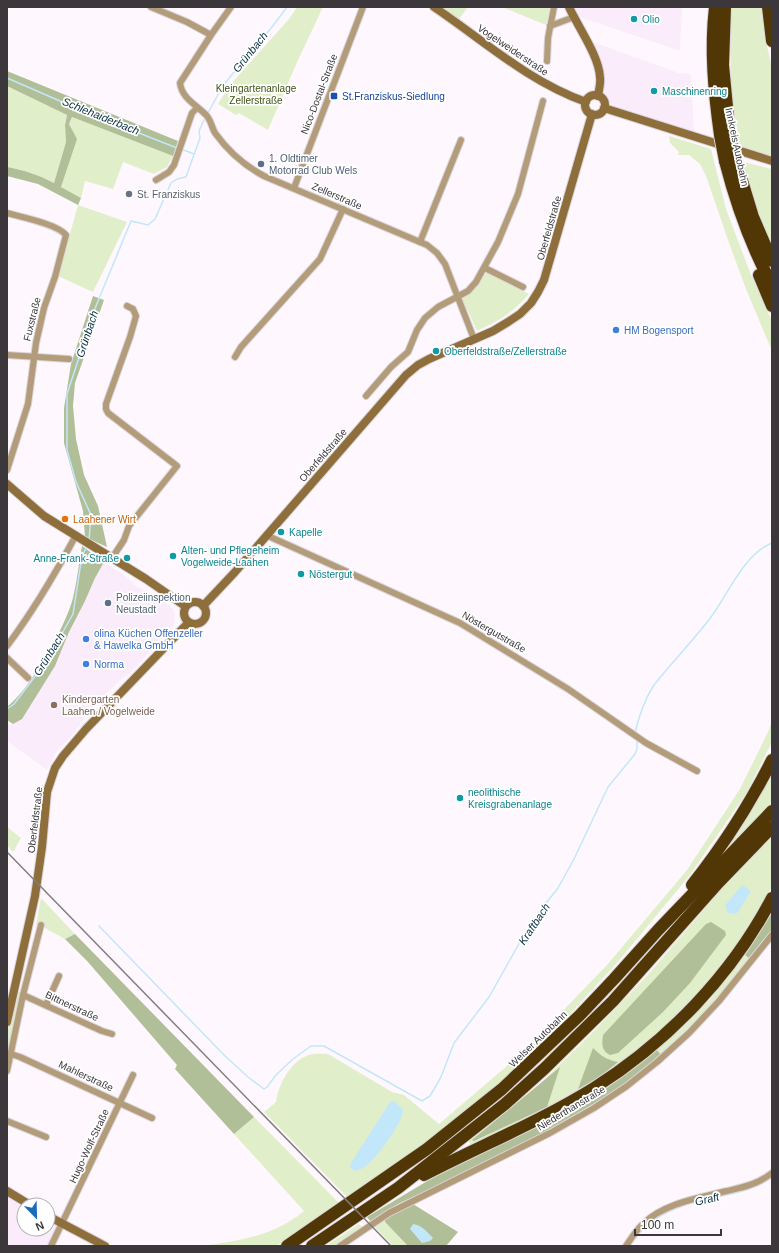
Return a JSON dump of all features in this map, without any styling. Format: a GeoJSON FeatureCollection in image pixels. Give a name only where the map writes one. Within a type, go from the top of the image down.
{"type":"FeatureCollection","features":[{"type":"Feature","properties":{"kind":"highway","name":"Innkreis Autobahn"},"geometry":{"type":"LineString","coordinates":[[715,7],[712,63],[714,94],[725,136],[735,196],[745,226],[772,285]]}},
{"type":"Feature","properties":{"kind":"highway","name":"Innkreis Autobahn"},"geometry":{"type":"LineString","coordinates":[[725,7],[723,65],[725,136]]}},
{"type":"Feature","properties":{"kind":"highway"},"geometry":{"type":"LineString","coordinates":[[768,7],[772,41]]}},
{"type":"Feature","properties":{"kind":"highway","name":"Innkreis Autobahn"},"geometry":{"type":"LineString","coordinates":[[730,161],[772,261]]}},
{"type":"Feature","properties":{"kind":"highway"},"geometry":{"type":"LineString","coordinates":[[745,226],[760,278],[772,306]]}},
{"type":"Feature","properties":{"kind":"highway"},"geometry":{"type":"LineString","coordinates":[[660,929],[725,840],[747,806],[772,760]]}},
{"type":"Feature","properties":{"kind":"highway","name":"Welser Autobahn"},"geometry":{"type":"LineString","coordinates":[[287,1246],[427,1149],[502,1089],[536,1059],[579,1016],[772,811]]}},
{"type":"Feature","properties":{"kind":"highway"},"geometry":{"type":"LineString","coordinates":[[312,1246],[398,1188],[505,1104],[574,1041],[613,1001],[718,883],[772,827]]}},
{"type":"Feature","properties":{"kind":"highway"},"geometry":{"type":"LineString","coordinates":[[398,1188],[566,1104],[594,1088],[636,1058],[677,1022],[717,979],[752,932],[772,898]]}},
{"type":"Feature","properties":{"kind":"main road","name":"Vogelweiderstraße"},"geometry":{"type":"LineString","coordinates":[[434,7],[527,72],[563,93],[586,102]]}},
{"type":"Feature","properties":{"kind":"main road"},"geometry":{"type":"LineString","coordinates":[[569,7],[599,69],[600,82],[598,96]]}},
{"type":"Feature","properties":{"kind":"main road"},"geometry":{"type":"LineString","coordinates":[[592,96],[598,96],[604,100],[604,108],[598,114],[592,114],[586,108],[586,102],[592,96]]}},
{"type":"Feature","properties":{"kind":"main road"},"geometry":{"type":"LineString","coordinates":[[604,108],[772,161]]}},
{"type":"Feature","properties":{"kind":"main road","name":"Oberfeldstraße"},"geometry":{"type":"LineString","coordinates":[[7,1022],[35,896],[42,847],[47,792],[56,768],[63,756],[86,729],[188,623],[196,625],[200,624],[204,620],[206,610],[203,606],[406,376],[418,365],[429,359],[493,331],[520,314],[530,303],[538,292],[546,274],[592,114]]}},
{"type":"Feature","properties":{"kind":"main road"},"geometry":{"type":"LineString","coordinates":[[7,484],[44,516],[185,606]]}},
{"type":"Feature","properties":{"kind":"main road"},"geometry":{"type":"LineString","coordinates":[[188,623],[183,615],[185,606],[194,602],[203,606]]}},
{"type":"Feature","properties":{"kind":"main road"},"geometry":{"type":"LineString","coordinates":[[7,1191],[17,1197]]}},
{"type":"Feature","properties":{"kind":"main road"},"geometry":{"type":"LineString","coordinates":[[56,1221],[105,1246]]}},
{"type":"Feature","properties":{"kind":"street"},"geometry":{"type":"LineString","coordinates":[[151,7],[187,22],[211,35],[231,7]]}},
{"type":"Feature","properties":{"kind":"street","name":"Nico-Dostal-Straße"},"geometry":{"type":"LineString","coordinates":[[294,188],[363,7]]}},
{"type":"Feature","properties":{"kind":"street"},"geometry":{"type":"LineString","coordinates":[[547,61],[550,26],[554,7]]}},
{"type":"Feature","properties":{"kind":"street"},"geometry":{"type":"LineString","coordinates":[[550,26],[574,17]]}},
{"type":"Feature","properties":{"kind":"street","name":"Zellerstraße"},"geometry":{"type":"LineString","coordinates":[[211,35],[180,83],[181,90],[184,95],[206,116],[214,132],[243,163],[264,176],[427,245],[441,257],[448,270],[458,296]]}},
{"type":"Feature","properties":{"kind":"street"},"geometry":{"type":"LineString","coordinates":[[366,396],[391,367],[406,356],[417,330],[425,318],[438,307],[472,287],[485,268],[498,242],[518,194],[543,101]]}},
{"type":"Feature","properties":{"kind":"street"},"geometry":{"type":"LineString","coordinates":[[156,180],[169,172],[174,165],[192,113],[197,108]]}},
{"type":"Feature","properties":{"kind":"street"},"geometry":{"type":"LineString","coordinates":[[420,242],[461,140]]}},
{"type":"Feature","properties":{"kind":"street"},"geometry":{"type":"LineString","coordinates":[[235,357],[241,347],[320,259],[343,209]]}},
{"type":"Feature","properties":{"kind":"street","name":"Fuxstraße"},"geometry":{"type":"LineString","coordinates":[[7,213],[54,227],[66,235],[55,277],[44,308],[36,343],[28,404],[7,470]]}},
{"type":"Feature","properties":{"kind":"street"},"geometry":{"type":"LineString","coordinates":[[485,268],[523,287]]}},
{"type":"Feature","properties":{"kind":"street"},"geometry":{"type":"LineString","coordinates":[[458,296],[474,339]]}},
{"type":"Feature","properties":{"kind":"street"},"geometry":{"type":"LineString","coordinates":[[112,558],[124,540],[129,526],[177,466],[108,413],[106,409],[106,404],[136,316],[133,309],[127,306]]}},
{"type":"Feature","properties":{"kind":"street"},"geometry":{"type":"LineString","coordinates":[[7,355],[69,359]]}},
{"type":"Feature","properties":{"kind":"street","name":"Nöstergutstraße"},"geometry":{"type":"LineString","coordinates":[[266,535],[460,623],[568,688],[646,743],[697,771]]}},
{"type":"Feature","properties":{"kind":"street"},"geometry":{"type":"LineString","coordinates":[[7,646],[30,615],[48,586],[75,536]]}},
{"type":"Feature","properties":{"kind":"street"},"geometry":{"type":"LineString","coordinates":[[7,658],[28,678]]}},
{"type":"Feature","properties":{"kind":"street"},"geometry":{"type":"LineString","coordinates":[[7,1071],[23,996],[42,925]]}},
{"type":"Feature","properties":{"kind":"street","name":"Niederthanstraße"},"geometry":{"type":"LineString","coordinates":[[340,1246],[389,1213],[550,1133],[594,1108],[627,1086],[657,1062],[694,1028],[719,1001],[772,935]]}},
{"type":"Feature","properties":{"kind":"street"},"geometry":{"type":"LineString","coordinates":[[46,1005],[59,976]]}},
{"type":"Feature","properties":{"kind":"street","name":"Bittnerstraße"},"geometry":{"type":"LineString","coordinates":[[23,996],[112,1034]]}},
{"type":"Feature","properties":{"kind":"street","name":"Mahlerstraße"},"geometry":{"type":"LineString","coordinates":[[10,1054],[152,1118]]}},
{"type":"Feature","properties":{"kind":"street","name":"Hugo-Wolf-Straße"},"geometry":{"type":"LineString","coordinates":[[51,1246],[133,1075]]}},
{"type":"Feature","properties":{"kind":"street"},"geometry":{"type":"LineString","coordinates":[[7,1121],[46,1137]]}},
{"type":"Feature","properties":{"kind":"street"},"geometry":{"type":"LineString","coordinates":[[626,1246],[643,1224],[659,1212],[684,1201],[751,1185],[765,1179],[772,1173]]}},
{"type":"Feature","properties":{"kind":"shaded area"},"geometry":{"type":"Polygon","coordinates":[[[573,7],[682,7],[680,51],[577,16],[573,7]]]}},
{"type":"Feature","properties":{"kind":"shaded area"},"geometry":{"type":"Polygon","coordinates":[[[590,41],[679,73],[691,74],[694,133],[617,108],[607,101],[603,93],[604,74],[601,63],[590,41]]]}},
{"type":"Feature","properties":{"kind":"shaded area"},"geometry":{"type":"Polygon","coordinates":[[[104,562],[127,577],[137,587],[159,597],[174,610],[175,622],[130,673],[120,680],[92,708],[70,738],[57,751],[47,770],[7,741],[7,725],[13,724],[44,684],[55,666],[69,632],[104,562]]]}},
{"type":"Feature","properties":{"kind":"shaded area"},"geometry":{"type":"Polygon","coordinates":[[[7,1197],[16,1202],[16,1237],[56,1237],[56,1226],[64,1230],[56,1246],[7,1246],[7,1197]]]}},
{"type":"Feature","properties":{"kind":"green space","name":"Kleingartenanlage Zellerstraße"},"geometry":{"type":"Polygon","coordinates":[[[297,7],[323,7],[268,130],[239,113],[236,115],[218,104],[230,85],[289,19],[297,7]]]}},
{"type":"Feature","properties":{"kind":"green space"},"geometry":{"type":"Polygon","coordinates":[[[440,7],[468,7],[459,19],[440,7]]]}},
{"type":"Feature","properties":{"kind":"green space"},"geometry":{"type":"Polygon","coordinates":[[[502,7],[550,7],[546,25],[502,7]]]}},
{"type":"Feature","properties":{"kind":"green space"},"geometry":{"type":"Polygon","coordinates":[[[732,7],[763,7],[767,46],[772,68],[772,157],[740,147],[731,92],[730,27],[732,7]]]}},
{"type":"Feature","properties":{"kind":"green space"},"geometry":{"type":"Polygon","coordinates":[[[7,71],[178,141],[173,156],[72,117],[69,124],[77,139],[61,187],[81,198],[78,205],[38,184],[7,176],[7,167],[31,173],[54,183],[66,142],[65,125],[67,115],[7,86],[7,71]]]}},
{"type":"Feature","properties":{"kind":"green space"},"geometry":{"type":"Polygon","coordinates":[[[7,86],[67,115],[65,125],[66,142],[54,183],[31,173],[7,167],[7,86]]]}},
{"type":"Feature","properties":{"kind":"green space"},"geometry":{"type":"Polygon","coordinates":[[[72,117],[173,156],[167,167],[154,174],[123,162],[113,189],[85,181],[81,198],[61,187],[76,139],[69,124],[72,117]]]}},
{"type":"Feature","properties":{"kind":"green space"},"geometry":{"type":"Polygon","coordinates":[[[669,136],[711,149],[726,209],[751,275],[772,321],[772,351],[746,289],[706,176],[700,164],[689,155],[678,155],[679,152],[670,143],[669,136]]]}},
{"type":"Feature","properties":{"kind":"green space"},"geometry":{"type":"Polygon","coordinates":[[[744,162],[772,169],[772,245],[751,193],[744,162]]]}},
{"type":"Feature","properties":{"kind":"green space"},"geometry":{"type":"Polygon","coordinates":[[[78,205],[127,222],[93,292],[58,276],[78,205]]]}},
{"type":"Feature","properties":{"kind":"green space"},"geometry":{"type":"Polygon","coordinates":[[[487,271],[529,294],[506,316],[477,331],[462,298],[470,293],[487,271]]]}},
{"type":"Feature","properties":{"kind":"green space"},"geometry":{"type":"Polygon","coordinates":[[[93,296],[104,300],[75,383],[73,406],[76,439],[84,475],[98,506],[107,547],[85,537],[83,511],[64,443],[64,408],[71,364],[93,296]]]}},
{"type":"Feature","properties":{"kind":"green space"},"geometry":{"type":"Polygon","coordinates":[[[82,546],[104,562],[69,632],[55,666],[22,719],[13,724],[7,720],[7,707],[26,686],[36,672],[63,625],[73,598],[82,546]]]}},
{"type":"Feature","properties":{"kind":"green space"},"geometry":{"type":"Polygon","coordinates":[[[772,720],[772,742],[747,792],[690,875],[617,963],[546,1040],[504,1079],[443,1130],[347,1197],[264,1112],[276,1102],[282,1082],[290,1069],[300,1059],[309,1055],[328,1054],[392,1092],[404,1095],[439,1124],[521,1054],[607,965],[687,870],[740,789],[768,732],[772,720]]]}},
{"type":"Feature","properties":{"kind":"green space"},"geometry":{"type":"Polygon","coordinates":[[[772,770],[772,802],[726,850],[724,848],[772,770]]]}},
{"type":"Feature","properties":{"kind":"green space"},"geometry":{"type":"Polygon","coordinates":[[[7,827],[21,838],[13,852],[7,845],[7,827]]]}},
{"type":"Feature","properties":{"kind":"green space"},"geometry":{"type":"Polygon","coordinates":[[[772,837],[772,887],[756,915],[723,964],[683,1010],[634,1054],[599,1080],[545,1111],[471,1145],[468,1141],[534,1090],[589,1036],[646,977],[719,892],[772,837]]]}},
{"type":"Feature","properties":{"kind":"green space"},"geometry":{"type":"Polygon","coordinates":[[[41,898],[75,934],[65,939],[43,927],[36,925],[41,898]]]}},
{"type":"Feature","properties":{"kind":"green space"},"geometry":{"type":"Polygon","coordinates":[[[772,913],[772,930],[750,959],[745,955],[772,913]]]}},
{"type":"Feature","properties":{"kind":"green space"},"geometry":{"type":"Polygon","coordinates":[[[711,922],[725,931],[726,935],[690,983],[663,1012],[618,1053],[610,1055],[607,1053],[603,1046],[603,1035],[706,924],[711,922]]]}},
{"type":"Feature","properties":{"kind":"green space"},"geometry":{"type":"Polygon","coordinates":[[[75,934],[254,1117],[234,1134],[175,1069],[177,1065],[88,962],[65,939],[75,934]]]}},
{"type":"Feature","properties":{"kind":"green space"},"geometry":{"type":"Polygon","coordinates":[[[745,955],[750,959],[708,1010],[662,1056],[657,1050],[684,1026],[712,997],[745,955]]]}},
{"type":"Feature","properties":{"kind":"green space"},"geometry":{"type":"Polygon","coordinates":[[[17,990],[20,992],[7,1066],[7,1033],[17,990]]]}},
{"type":"Feature","properties":{"kind":"green space"},"geometry":{"type":"Polygon","coordinates":[[[593,1048],[604,1057],[618,1062],[598,1078],[578,1089],[593,1048]]]}},
{"type":"Feature","properties":{"kind":"green space"},"geometry":{"type":"Polygon","coordinates":[[[657,1050],[662,1056],[617,1091],[554,1128],[491,1161],[398,1204],[371,1222],[367,1217],[429,1180],[488,1149],[555,1117],[609,1085],[657,1050]]]}},
{"type":"Feature","properties":{"kind":"green space"},"geometry":{"type":"Polygon","coordinates":[[[560,1067],[547,1107],[474,1141],[472,1140],[560,1067]]]}},
{"type":"Feature","properties":{"kind":"green space"},"geometry":{"type":"Polygon","coordinates":[[[254,1117],[340,1204],[276,1246],[204,1246],[257,1236],[281,1226],[304,1211],[234,1134],[254,1117]]]}},
{"type":"Feature","properties":{"kind":"green space"},"geometry":{"type":"Polygon","coordinates":[[[413,1204],[458,1232],[446,1246],[408,1246],[383,1218],[413,1204]]]}},
{"type":"Feature","properties":{"kind":"green space"},"geometry":{"type":"Polygon","coordinates":[[[383,1218],[408,1246],[393,1246],[373,1225],[383,1218]]]}},
{"type":"Feature","properties":{"kind":"green space"},"geometry":{"type":"Polygon","coordinates":[[[359,1224],[362,1227],[336,1246],[326,1246],[359,1224]]]}},
{"type":"Feature","properties":{"kind":"water"},"geometry":{"type":"Polygon","coordinates":[[[742,885],[751,891],[738,912],[735,914],[728,913],[725,906],[742,885]]]}},
{"type":"Feature","properties":{"kind":"water"},"geometry":{"type":"Polygon","coordinates":[[[394,1101],[403,1109],[399,1123],[394,1132],[381,1150],[368,1164],[355,1171],[350,1167],[351,1163],[390,1102],[394,1101]]]}},
{"type":"Feature","properties":{"kind":"water"},"geometry":{"type":"Polygon","coordinates":[[[413,1224],[422,1227],[433,1238],[430,1241],[422,1243],[410,1229],[413,1224]]]}},
{"type":"Feature","properties":{"kind":"waterway","name":"Grünbach"},"geometry":{"type":"LineString","coordinates":[[208,113],[221,89],[287,7]]}},
{"type":"Feature","properties":{"kind":"waterway","name":"Schlehaiderbach"},"geometry":{"type":"LineString","coordinates":[[7,78],[83,111],[177,148]]}},
{"type":"Feature","properties":{"kind":"waterway","name":"Grünbach"},"geometry":{"type":"LineString","coordinates":[[89,541],[91,515],[76,482],[67,450],[67,394],[96,306],[131,221],[148,225],[155,219],[171,183],[177,179],[186,177],[200,138],[199,131],[205,118]]}},
{"type":"Feature","properties":{"kind":"waterway","name":"Schlehaiderbach"},"geometry":{"type":"LineString","coordinates":[[181,149],[194,154]]}},
{"type":"Feature","properties":{"kind":"waterway"},"geometry":{"type":"LineString","coordinates":[[635,733],[642,708],[654,685],[711,617],[745,565],[762,548],[772,543]]}},
{"type":"Feature","properties":{"kind":"waterway","name":"Grünbach"},"geometry":{"type":"LineString","coordinates":[[7,709],[14,704],[46,662],[73,614],[82,556],[87,546]]}},
{"type":"Feature","properties":{"kind":"waterway","name":"Kraftbach"},"geometry":{"type":"LineString","coordinates":[[99,926],[225,1056],[264,1089],[293,1059],[311,1046],[324,1046],[422,1101],[430,1096],[441,1077],[454,1043],[489,997],[525,933],[558,888],[574,859],[608,787],[635,754],[637,749],[637,741]]}},
{"type":"Feature","properties":{"kind":"waterway","name":"Graft"},"geometry":{"type":"LineString","coordinates":[[698,1201],[746,1190],[755,1187],[772,1177]]}},
{"type":"Feature","properties":{"kind":"waterway","name":"Graft"},"geometry":{"type":"LineString","coordinates":[[632,1242],[643,1229],[656,1219],[669,1211],[685,1205]]}},
{"type":"Feature","properties":{"kind":"railway"},"geometry":{"type":"LineString","coordinates":[[7,852],[391,1246]]}},
{"type":"Feature","properties":{"kind":"place","name":"Olio"},"geometry":{"type":"Point","coordinates":[634,19]}},
{"type":"Feature","properties":{"kind":"place","name":"Maschinenring"},"geometry":{"type":"Point","coordinates":[654,91]}},
{"type":"Feature","properties":{"kind":"place","name":"St.Franziskus-Siedlung"},"geometry":{"type":"Point","coordinates":[334,96]}},
{"type":"Feature","properties":{"kind":"place","name":"1. Oldtimer Motorrad Club Wels"},"geometry":{"type":"Point","coordinates":[261,164]}},
{"type":"Feature","properties":{"kind":"place","name":"St. Franziskus"},"geometry":{"type":"Point","coordinates":[129,194]}},
{"type":"Feature","properties":{"kind":"place","name":"HM Bogensport"},"geometry":{"type":"Point","coordinates":[616,330]}},
{"type":"Feature","properties":{"kind":"place","name":"Oberfeldstraße/Zellerstraße"},"geometry":{"type":"Point","coordinates":[436,351]}},
{"type":"Feature","properties":{"kind":"place","name":"Laahener Wirt"},"geometry":{"type":"Point","coordinates":[65,519]}},
{"type":"Feature","properties":{"kind":"place","name":"Kapelle"},"geometry":{"type":"Point","coordinates":[281,532]}},
{"type":"Feature","properties":{"kind":"place","name":"Alten- und Pflegeheim Vogelweide-Laahen"},"geometry":{"type":"Point","coordinates":[173,556]}},
{"type":"Feature","properties":{"kind":"place","name":"Anne-Frank-Straße"},"geometry":{"type":"Point","coordinates":[127,558]}},
{"type":"Feature","properties":{"kind":"place","name":"Nöstergut"},"geometry":{"type":"Point","coordinates":[301,574]}},
{"type":"Feature","properties":{"kind":"place","name":"Polizeiinspektion Neustadt"},"geometry":{"type":"Point","coordinates":[108,603]}},
{"type":"Feature","properties":{"kind":"place","name":"olina Küchen Offenzeller & Hawelka GmbH"},"geometry":{"type":"Point","coordinates":[86,639]}},
{"type":"Feature","properties":{"kind":"place","name":"Norma"},"geometry":{"type":"Point","coordinates":[86,664]}},
{"type":"Feature","properties":{"kind":"place","name":"Kindergarten Laahen / Vogelweide"},"geometry":{"type":"Point","coordinates":[54,705]}},
{"type":"Feature","properties":{"kind":"place","name":"neolithische Kreisgrabenanlage"},"geometry":{"type":"Point","coordinates":[460,798]}}]}
